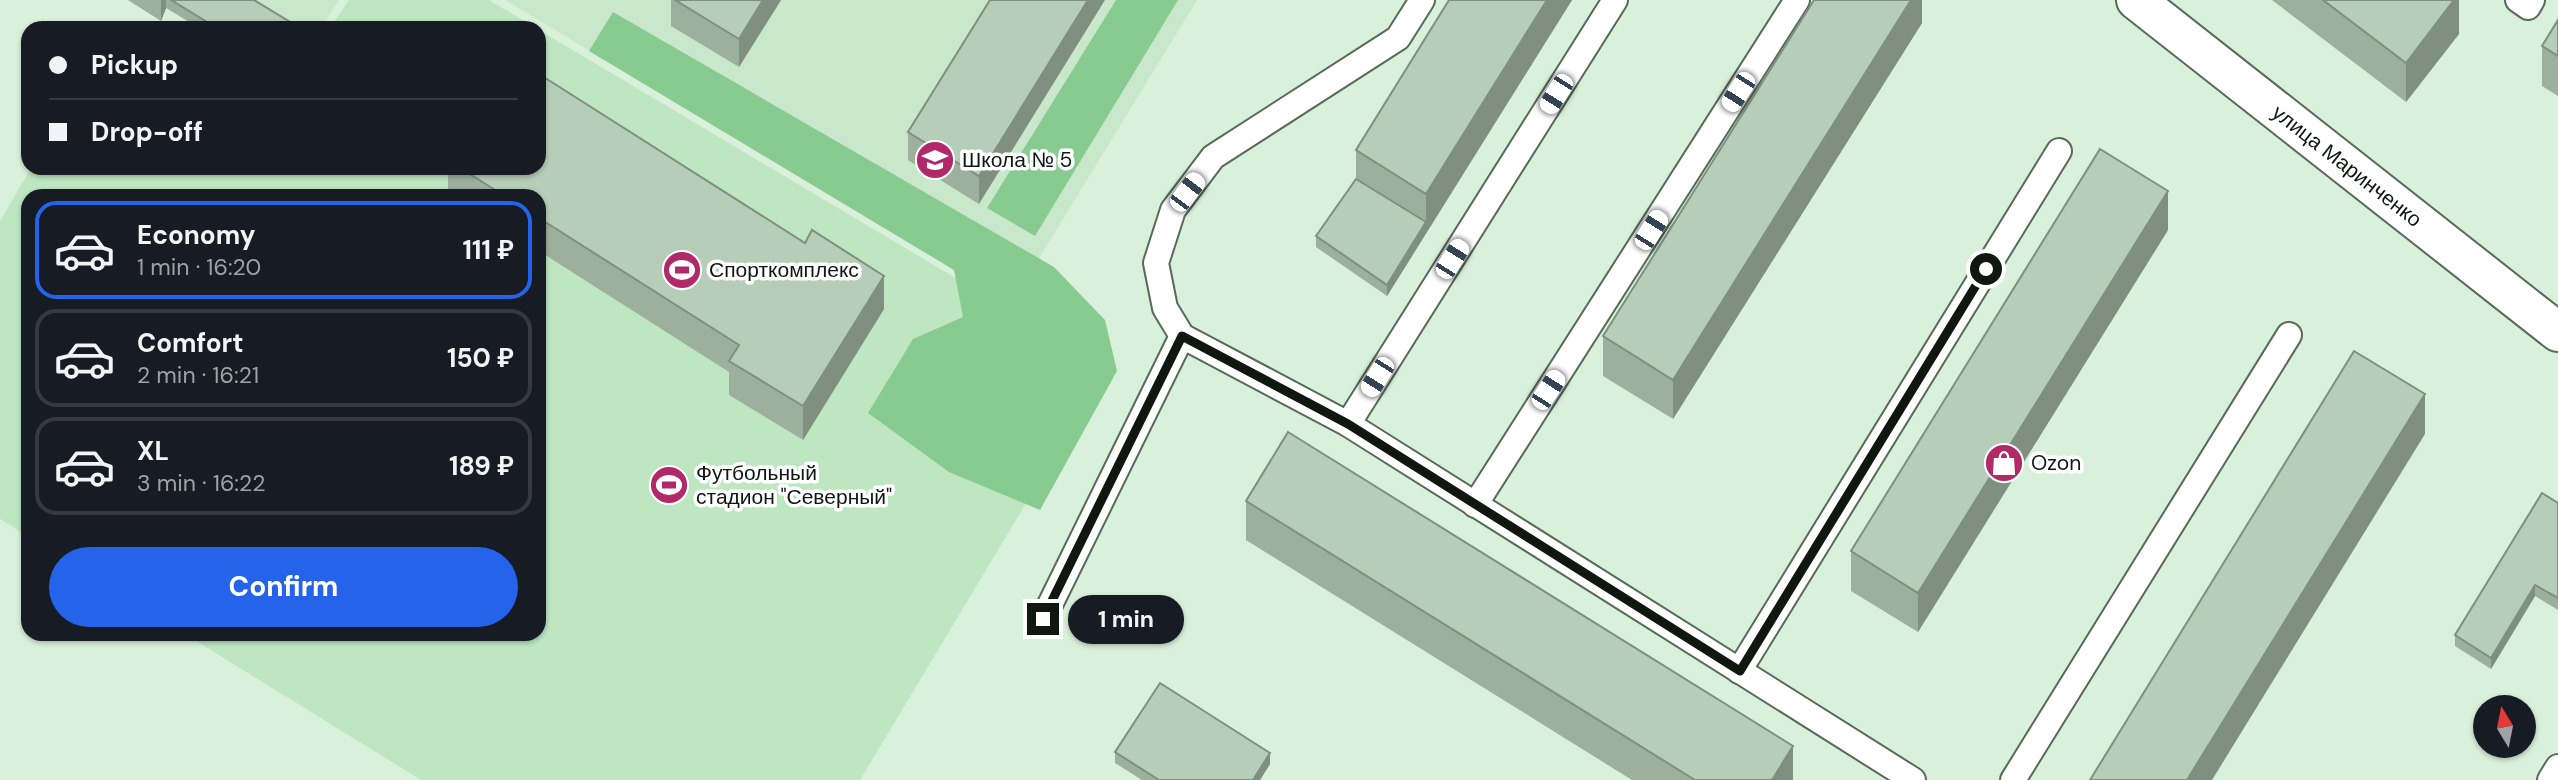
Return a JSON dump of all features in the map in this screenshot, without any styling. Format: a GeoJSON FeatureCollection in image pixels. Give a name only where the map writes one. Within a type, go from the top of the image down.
{"type":"FeatureCollection","features":[{"type":"Feature","properties":{"kind":"street","name":"улица Маринченко"},"geometry":{"type":"LineString","coordinates":[[2136,0],[2558,332]]}},
{"type":"Feature","properties":{"kind":"lane"},"geometry":{"type":"LineString","coordinates":[[1422,0],[1398,37],[1213,157],[1173,210],[1156,262],[1165,308],[1182,336],[1348,424],[1913,780]]}},
{"type":"Feature","properties":{"kind":"lane"},"geometry":{"type":"LineString","coordinates":[[1348,424],[1615,0]]}},
{"type":"Feature","properties":{"kind":"lane"},"geometry":{"type":"LineString","coordinates":[[1475,505],[1797,0]]}},
{"type":"Feature","properties":{"kind":"lane"},"geometry":{"type":"LineString","coordinates":[[1740,671],[2059,151]]}},
{"type":"Feature","properties":{"kind":"lane"},"geometry":{"type":"LineString","coordinates":[[2013,780],[2289,335]]}},
{"type":"Feature","properties":{"kind":"lane"},"geometry":{"type":"LineString","coordinates":[[1043,619],[1182,336]]}},
{"type":"Feature","properties":{"kind":"lane"},"geometry":{"type":"LineString","coordinates":[[2550,780],[2558,767]]}},
{"type":"Feature","properties":{"kind":"shaded area"},"geometry":{"type":"Polygon","coordinates":[[[250,0],[339,0],[326,21],[282,21],[250,0]]]}},
{"type":"Feature","properties":{"kind":"shaded area"},"geometry":{"type":"Polygon","coordinates":[[[349,0],[489,0],[524,21],[335,21],[349,0]]]}},
{"type":"Feature","properties":{"kind":"shaded area","name":"Школа № 5"},"geometry":{"type":"Polygon","coordinates":[[[505,0],[1197,0],[1011,304],[546,25],[546,21],[540,21],[505,0]]]}},
{"type":"Feature","properties":{"kind":"shaded area"},"geometry":{"type":"Polygon","coordinates":[[[546,34],[1107,368],[860,780],[421,780],[196,641],[546,641],[546,189],[21,189],[21,532],[0,519],[0,221],[27,175],[546,175],[546,34]]]}},
{"type":"Feature","properties":{"kind":"green space"},"geometry":{"type":"Polygon","coordinates":[[[1116,0],[1178,0],[1035,236],[987,208],[1116,0]]]}},
{"type":"Feature","properties":{"kind":"green space"},"geometry":{"type":"Polygon","coordinates":[[[613,12],[1054,267],[1105,320],[1117,371],[1040,510],[949,472],[868,413],[913,339],[963,317],[954,270],[589,51],[613,12]]]}},
{"type":"Feature","properties":{"kind":"building"},"geometry":{"type":"Polygon","coordinates":[[[171,0],[254,0],[288,21],[206,21],[171,0]]]}},
{"type":"Feature","properties":{"kind":"building"},"geometry":{"type":"Polygon","coordinates":[[[675,0],[763,0],[739,39],[675,0]]]}},
{"type":"Feature","properties":{"kind":"building"},"geometry":{"type":"Polygon","coordinates":[[[990,0],[1088,0],[979,176],[908,132],[990,0]]]}},
{"type":"Feature","properties":{"kind":"building"},"geometry":{"type":"Polygon","coordinates":[[[1449,0],[1547,0],[1426,194],[1356,150],[1449,0]]]}},
{"type":"Feature","properties":{"kind":"building"},"geometry":{"type":"Polygon","coordinates":[[[1814,0],[1911,0],[1673,380],[1603,336],[1814,0]]]}},
{"type":"Feature","properties":{"kind":"building"},"geometry":{"type":"Polygon","coordinates":[[[2323,0],[2454,0],[2406,63],[2323,0]]]}},
{"type":"Feature","properties":{"kind":"building"},"geometry":{"type":"Polygon","coordinates":[[[2558,20],[2558,56],[2542,46],[2558,20]]]}},
{"type":"Feature","properties":{"kind":"building","name":"Спорткомплекс"},"geometry":{"type":"Polygon","coordinates":[[[546,78],[805,243],[812,230],[884,276],[803,406],[729,361],[739,345],[546,222],[546,189],[494,189],[471,175],[546,175],[546,78]]]}},
{"type":"Feature","properties":{"kind":"building"},"geometry":{"type":"Polygon","coordinates":[[[2100,149],[2168,191],[1918,593],[1851,551],[2100,149]]]}},
{"type":"Feature","properties":{"kind":"building"},"geometry":{"type":"Polygon","coordinates":[[[1356,179],[1426,222],[1387,285],[1316,236],[1356,179]]]}},
{"type":"Feature","properties":{"kind":"building"},"geometry":{"type":"Polygon","coordinates":[[[2354,351],[2425,394],[2187,780],[2090,780],[2354,351]]]}},
{"type":"Feature","properties":{"kind":"building"},"geometry":{"type":"Polygon","coordinates":[[[1288,432],[1793,746],[1772,780],[1695,780],[1246,501],[1288,432]]]}},
{"type":"Feature","properties":{"kind":"building"},"geometry":{"type":"Polygon","coordinates":[[[2542,493],[2558,503],[2558,598],[2535,585],[2491,658],[2455,635],[2542,493]]]}},
{"type":"Feature","properties":{"kind":"building"},"geometry":{"type":"Polygon","coordinates":[[[1160,683],[1270,753],[1253,780],[1159,780],[1115,752],[1160,683]]]}},
{"type":"Feature","properties":{"kind":"place","name":"Школа № 5"},"geometry":{"type":"Point","coordinates":[935,160]}},
{"type":"Feature","properties":{"kind":"place","name":"Спорткомплекс"},"geometry":{"type":"Point","coordinates":[682,270]}},
{"type":"Feature","properties":{"kind":"place","name":"Ozon"},"geometry":{"type":"Point","coordinates":[2004,463]}},
{"type":"Feature","properties":{"kind":"place","name":"Футбольный стадион \"Северный\""},"geometry":{"type":"Point","coordinates":[669,485]}},
{"type":"Feature","properties":{"kind":"route"},"geometry":{"type":"LineString","coordinates":[[1043,619],[1182,336],[1348,424],[1740,671],[1986,269]]}}]}
